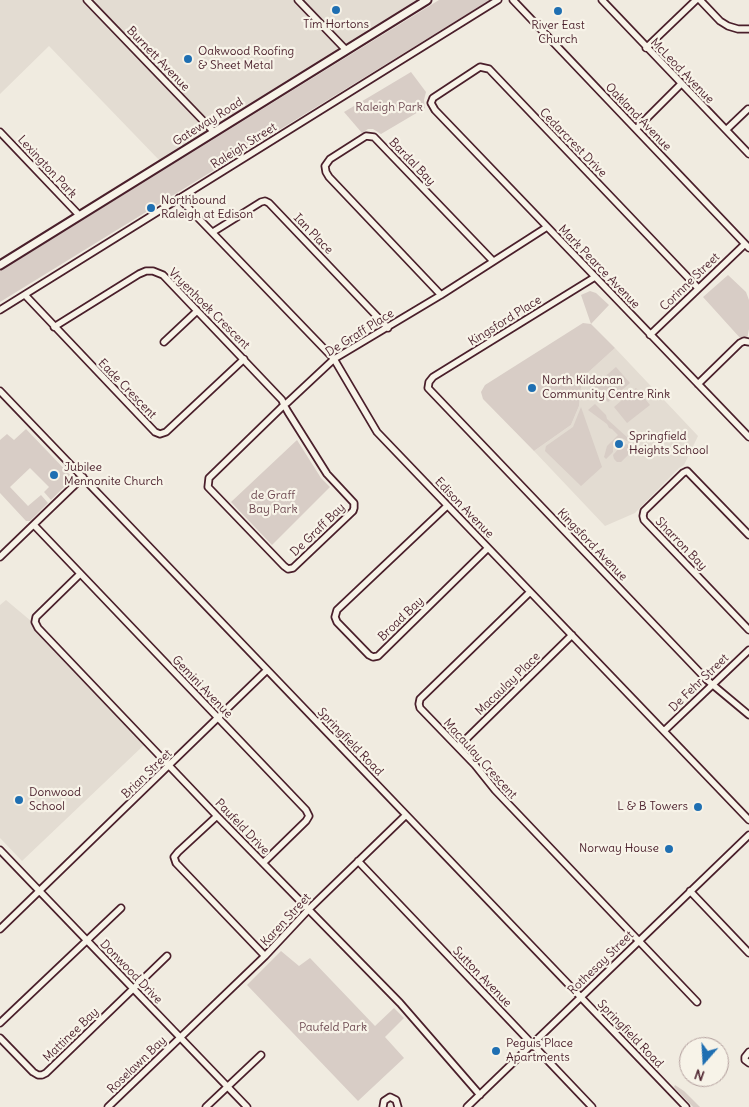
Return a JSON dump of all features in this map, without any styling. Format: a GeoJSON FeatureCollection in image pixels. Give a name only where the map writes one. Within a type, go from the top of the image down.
{"type":"FeatureCollection","features":[{"type":"Feature","properties":{"kind":"main road","name":"Gateway Road"},"geometry":{"type":"LineString","coordinates":[[0,265],[427,0]]}},
{"type":"Feature","properties":{"kind":"street","name":"Burnett Avenue"},"geometry":{"type":"LineString","coordinates":[[87,0],[214,132]]}},
{"type":"Feature","properties":{"kind":"street"},"geometry":{"type":"LineString","coordinates":[[298,0],[346,50]]}},
{"type":"Feature","properties":{"kind":"street","name":"Raleigh Street"},"geometry":{"type":"LineString","coordinates":[[0,310],[498,0]]}},
{"type":"Feature","properties":{"kind":"street","name":"Oakland Avenue"},"geometry":{"type":"LineString","coordinates":[[513,0],[747,246]]}},
{"type":"Feature","properties":{"kind":"street","name":"McLeod Avenue"},"geometry":{"type":"LineString","coordinates":[[602,0],[749,154]]}},
{"type":"Feature","properties":{"kind":"street"},"geometry":{"type":"LineString","coordinates":[[646,48],[696,0]]}},
{"type":"Feature","properties":{"kind":"street"},"geometry":{"type":"LineString","coordinates":[[700,0],[720,21],[728,26],[738,29],[749,29]]}},
{"type":"Feature","properties":{"kind":"street","name":"Cedarcrest Drive"},"geometry":{"type":"LineString","coordinates":[[435,110],[431,103],[436,94],[480,67],[488,69],[698,288]]}},
{"type":"Feature","properties":{"kind":"street"},"geometry":{"type":"LineString","coordinates":[[636,129],[682,84]]}},
{"type":"Feature","properties":{"kind":"street"},"geometry":{"type":"LineString","coordinates":[[726,130],[748,109]]}},
{"type":"Feature","properties":{"kind":"street","name":"Mark Pearce Avenue"},"geometry":{"type":"LineString","coordinates":[[435,110],[749,437]]}},
{"type":"Feature","properties":{"kind":"street","name":"Lexington Park"},"geometry":{"type":"LineString","coordinates":[[0,132],[79,215]]}},
{"type":"Feature","properties":{"kind":"street","name":"Bardal Bay"},"geometry":{"type":"LineString","coordinates":[[441,295],[329,178],[325,166],[330,159],[366,136],[374,137],[493,261]]}},
{"type":"Feature","properties":{"kind":"street","name":"Edison Avenue"},"geometry":{"type":"LineString","coordinates":[[179,198],[334,359],[378,432],[749,820]]}},
{"type":"Feature","properties":{"kind":"street","name":"Ian Place"},"geometry":{"type":"LineString","coordinates":[[213,232],[260,202],[265,201],[269,203],[388,328]]}},
{"type":"Feature","properties":{"kind":"street","name":"De Graff Place"},"geometry":{"type":"LineString","coordinates":[[208,483],[209,478],[334,359],[388,328],[547,227]]}},
{"type":"Feature","properties":{"kind":"street","name":"Corinne Street"},"geometry":{"type":"LineString","coordinates":[[650,335],[698,288],[747,246]]}},
{"type":"Feature","properties":{"kind":"street","name":"Vryenhoek Crescent"},"geometry":{"type":"LineString","coordinates":[[54,327],[146,271],[159,272],[244,359],[282,400],[284,405]]}},
{"type":"Feature","properties":{"kind":"street","name":"Kingsford Place"},"geometry":{"type":"LineString","coordinates":[[428,384],[433,377],[595,277]]}},
{"type":"Feature","properties":{"kind":"street","name":"Eade Crescent"},"geometry":{"type":"LineString","coordinates":[[24,295],[155,432],[160,434],[166,432],[244,359]]}},
{"type":"Feature","properties":{"kind":"street"},"geometry":{"type":"LineString","coordinates":[[164,342],[197,311]]}},
{"type":"Feature","properties":{"kind":"street"},"geometry":{"type":"LineString","coordinates":[[698,384],[740,343],[744,341],[749,342]]}},
{"type":"Feature","properties":{"kind":"street","name":"Kingsford Avenue"},"geometry":{"type":"LineString","coordinates":[[428,384],[431,391],[712,684],[749,715]]}},
{"type":"Feature","properties":{"kind":"street","name":"Springfield Road"},"geometry":{"type":"LineString","coordinates":[[0,391],[686,1107]]}},
{"type":"Feature","properties":{"kind":"street","name":"De Graff Bay"},"geometry":{"type":"LineString","coordinates":[[208,483],[208,487],[288,569],[293,568],[353,512],[354,503],[327,474],[284,405]]}},
{"type":"Feature","properties":{"kind":"street","name":"Sharron Bay"},"geometry":{"type":"LineString","coordinates":[[749,535],[687,471],[644,511],[642,516],[749,630]]}},
{"type":"Feature","properties":{"kind":"street"},"geometry":{"type":"LineString","coordinates":[[0,557],[83,477]]}},
{"type":"Feature","properties":{"kind":"street","name":"Broad Bay"},"geometry":{"type":"LineString","coordinates":[[447,506],[337,610],[335,617],[337,622],[362,648],[369,655],[378,656],[488,548]]}},
{"type":"Feature","properties":{"kind":"street","name":"Gemini Avenue"},"geometry":{"type":"LineString","coordinates":[[34,525],[306,810],[309,816],[306,821],[263,863]]}},
{"type":"Feature","properties":{"kind":"street","name":"Paufeld Drive"},"geometry":{"type":"LineString","coordinates":[[80,574],[38,615],[35,622],[36,625],[217,816],[422,1026],[480,1095]]}},
{"type":"Feature","properties":{"kind":"street","name":"Macaulay Crescent"},"geometry":{"type":"LineString","coordinates":[[530,592],[420,699],[420,708],[458,747],[494,790],[697,1002]]}},
{"type":"Feature","properties":{"kind":"street","name":"Macaulay Place"},"geometry":{"type":"LineString","coordinates":[[458,747],[572,635]]}},
{"type":"Feature","properties":{"kind":"street","name":"De Fehr Street"},"geometry":{"type":"LineString","coordinates":[[664,731],[749,650]]}},
{"type":"Feature","properties":{"kind":"street","name":"Brian Street"},"geometry":{"type":"LineString","coordinates":[[0,930],[267,670]]}},
{"type":"Feature","properties":{"kind":"street","name":"Karen Street"},"geometry":{"type":"LineString","coordinates":[[180,1037],[265,956],[309,909],[406,815]]}},
{"type":"Feature","properties":{"kind":"street"},"geometry":{"type":"LineString","coordinates":[[217,816],[178,852],[174,857],[176,863],[265,956]]}},
{"type":"Feature","properties":{"kind":"street","name":"Rothesay Street"},"geometry":{"type":"LineString","coordinates":[[467,1107],[749,835]]}},
{"type":"Feature","properties":{"kind":"street","name":"Donwood Drive"},"geometry":{"type":"LineString","coordinates":[[0,850],[247,1107]]}},
{"type":"Feature","properties":{"kind":"street","name":"Sutton Avenue"},"geometry":{"type":"LineString","coordinates":[[358,861],[592,1107]]}},
{"type":"Feature","properties":{"kind":"street"},"geometry":{"type":"LineString","coordinates":[[690,891],[749,953]]}},
{"type":"Feature","properties":{"kind":"street"},"geometry":{"type":"LineString","coordinates":[[0,1023],[121,908]]}},
{"type":"Feature","properties":{"kind":"street"},"geometry":{"type":"LineString","coordinates":[[134,989],[167,956]]}},
{"type":"Feature","properties":{"kind":"street","name":"Mattinee Bay"},"geometry":{"type":"LineString","coordinates":[[0,1038],[33,1072],[42,1075],[134,989]]}},
{"type":"Feature","properties":{"kind":"street","name":"Roselawn Bay"},"geometry":{"type":"LineString","coordinates":[[108,1107],[180,1037]]}},
{"type":"Feature","properties":{"kind":"street"},"geometry":{"type":"LineString","coordinates":[[749,1052],[745,1060],[749,1063]]}},
{"type":"Feature","properties":{"kind":"street"},"geometry":{"type":"LineString","coordinates":[[206,1107],[261,1055]]}},
{"type":"Feature","properties":{"kind":"street"},"geometry":{"type":"LineString","coordinates":[[383,1107],[384,1101],[390,1097],[396,1100],[398,1107]]}},
{"type":"Feature","properties":{"kind":"shaded area"},"geometry":{"type":"Polygon","coordinates":[[[0,0],[416,0],[347,46],[309,6],[304,10],[341,49],[160,161],[49,46],[0,94],[0,0]]]}},
{"type":"Feature","properties":{"kind":"shaded area","name":"Springfield Heights School"},"geometry":{"type":"Polygon","coordinates":[[[615,348],[698,436],[684,465],[635,513],[605,526],[534,451],[571,425],[579,406],[582,378],[615,348]]]}},
{"type":"Feature","properties":{"kind":"shaded area"},"geometry":{"type":"Polygon","coordinates":[[[6,600],[31,621],[33,629],[144,745],[22,861],[0,838],[0,605],[6,600]]]}},
{"type":"Feature","properties":{"kind":"green space"},"geometry":{"type":"Polygon","coordinates":[[[439,0],[490,0],[0,302],[0,271],[439,0]]]}},
{"type":"Feature","properties":{"kind":"green space","name":"Raleigh Park"},"geometry":{"type":"Polygon","coordinates":[[[411,72],[426,92],[425,108],[381,134],[373,129],[368,129],[362,133],[344,112],[411,72]]]}},
{"type":"Feature","properties":{"kind":"green space"},"geometry":{"type":"Polygon","coordinates":[[[728,275],[746,292],[749,300],[747,339],[741,339],[703,297],[728,275]]]}},
{"type":"Feature","properties":{"kind":"green space"},"geometry":{"type":"Polygon","coordinates":[[[590,291],[596,293],[609,305],[591,324],[581,295],[590,291]]]}},
{"type":"Feature","properties":{"kind":"green space","name":"North Kildonan Community Centre Rink"},"geometry":{"type":"Polygon","coordinates":[[[583,323],[591,324],[615,348],[582,378],[579,406],[571,425],[534,451],[483,399],[481,392],[485,385],[583,323]]]}},
{"type":"Feature","properties":{"kind":"green space"},"geometry":{"type":"Polygon","coordinates":[[[616,367],[630,383],[608,402],[594,386],[616,367]]]}},
{"type":"Feature","properties":{"kind":"green space"},"geometry":{"type":"Polygon","coordinates":[[[636,388],[650,405],[627,423],[614,407],[636,388]]]}},
{"type":"Feature","properties":{"kind":"green space"},"geometry":{"type":"Polygon","coordinates":[[[595,404],[606,415],[607,419],[629,439],[627,441],[622,438],[613,446],[613,452],[606,459],[604,457],[607,446],[618,435],[588,410],[595,404]]]}},
{"type":"Feature","properties":{"kind":"green space"},"geometry":{"type":"Polygon","coordinates":[[[581,407],[602,467],[581,486],[545,451],[546,446],[573,427],[581,407]]]}},
{"type":"Feature","properties":{"kind":"green space"},"geometry":{"type":"Polygon","coordinates":[[[26,429],[73,478],[51,500],[44,492],[49,487],[30,468],[10,487],[28,506],[41,495],[48,503],[30,521],[26,521],[0,493],[0,440],[7,434],[14,440],[26,429]]]}},
{"type":"Feature","properties":{"kind":"green space","name":"de Graff Bay Park"},"geometry":{"type":"Polygon","coordinates":[[[297,440],[321,478],[330,487],[272,545],[231,502],[297,440]]]}},
{"type":"Feature","properties":{"kind":"green space"},"geometry":{"type":"Polygon","coordinates":[[[627,444],[631,452],[621,462],[617,462],[613,455],[621,446],[627,444]]]}},
{"type":"Feature","properties":{"kind":"green space","name":"Paufeld Park"},"geometry":{"type":"Polygon","coordinates":[[[281,951],[299,966],[310,958],[375,1026],[394,1008],[404,1018],[385,1037],[404,1058],[358,1101],[247,985],[281,951]]]}},
{"type":"Feature","properties":{"kind":"green space"},"geometry":{"type":"Polygon","coordinates":[[[675,1085],[700,1107],[693,1107],[674,1087],[675,1085]]]}},
{"type":"Feature","properties":{"kind":"place","name":"Tim Hortons"},"geometry":{"type":"Point","coordinates":[336,10]}},
{"type":"Feature","properties":{"kind":"place","name":"River East Church"},"geometry":{"type":"Point","coordinates":[558,11]}},
{"type":"Feature","properties":{"kind":"place","name":"Oakwood Roofing & Sheet Metal"},"geometry":{"type":"Point","coordinates":[188,59]}},
{"type":"Feature","properties":{"kind":"place","name":"Northbound Raleigh at Edison"},"geometry":{"type":"Point","coordinates":[151,208]}},
{"type":"Feature","properties":{"kind":"place","name":"North Kildonan Community Centre Rink"},"geometry":{"type":"Point","coordinates":[532,388]}},
{"type":"Feature","properties":{"kind":"place","name":"Springfield Heights School"},"geometry":{"type":"Point","coordinates":[619,444]}},
{"type":"Feature","properties":{"kind":"place","name":"Jubilee Mennonite Church"},"geometry":{"type":"Point","coordinates":[54,475]}},
{"type":"Feature","properties":{"kind":"place","name":"Donwood School"},"geometry":{"type":"Point","coordinates":[19,800]}},
{"type":"Feature","properties":{"kind":"place","name":"L & B Towers"},"geometry":{"type":"Point","coordinates":[698,807]}},
{"type":"Feature","properties":{"kind":"place","name":"Norway House"},"geometry":{"type":"Point","coordinates":[669,849]}},
{"type":"Feature","properties":{"kind":"place","name":"Peguis Place Apartments"},"geometry":{"type":"Point","coordinates":[496,1051]}}]}
